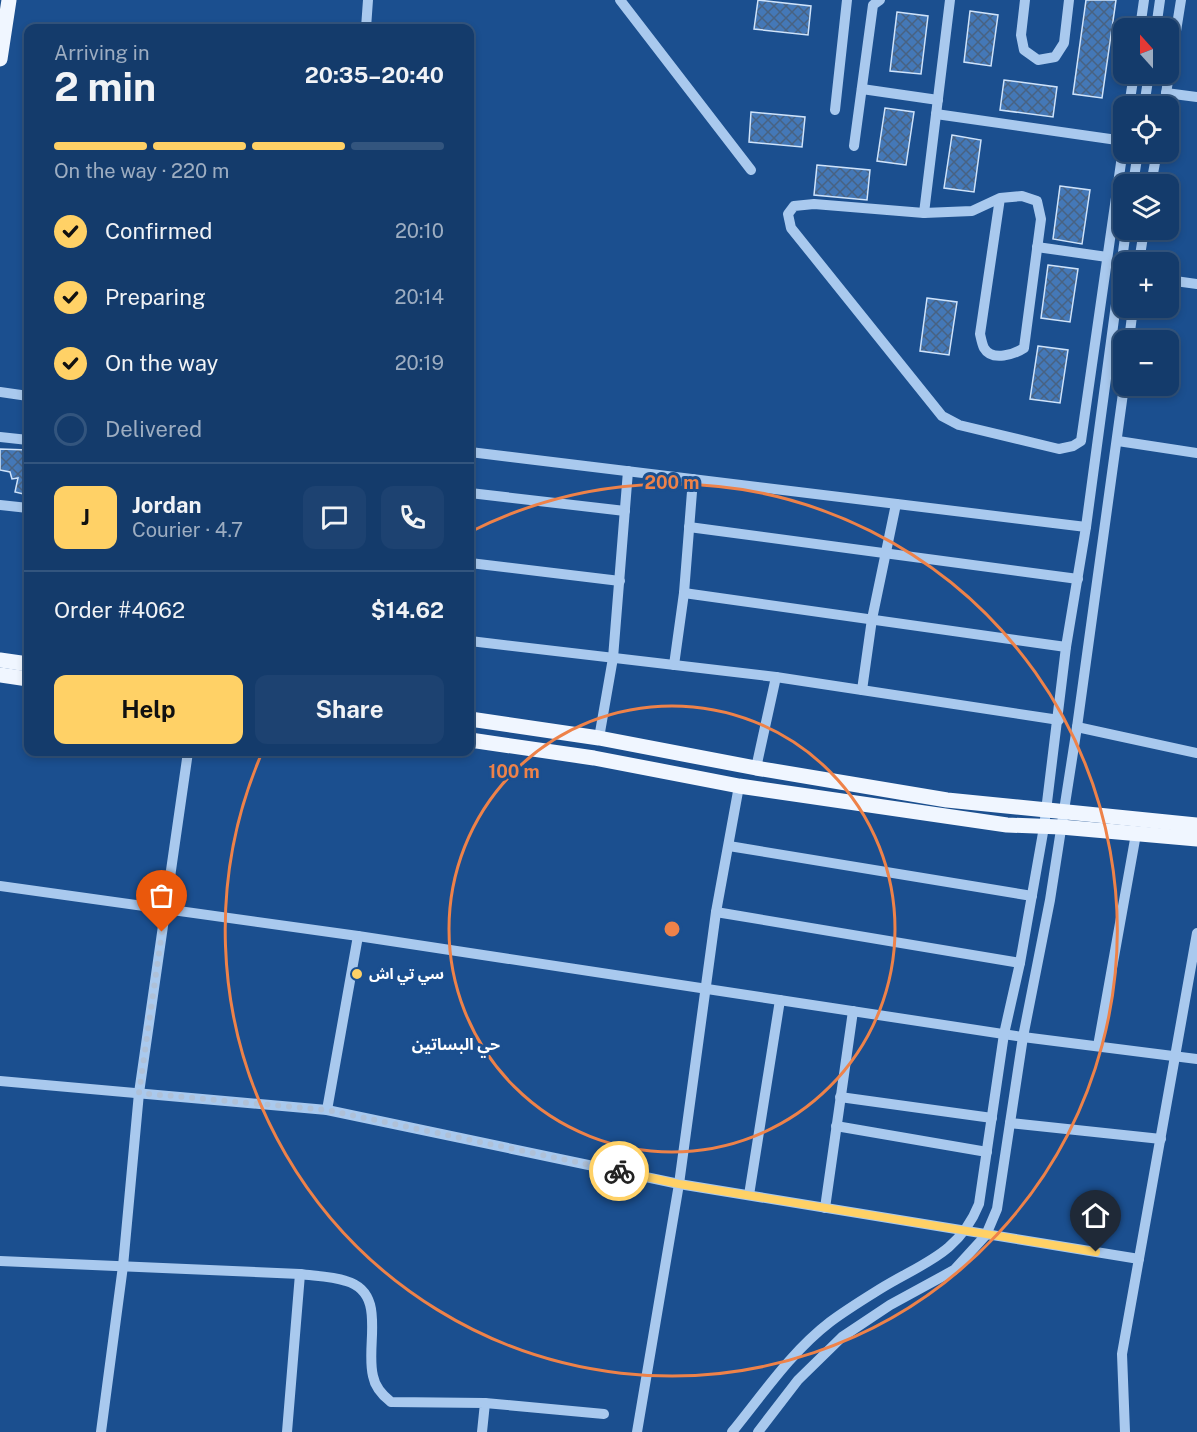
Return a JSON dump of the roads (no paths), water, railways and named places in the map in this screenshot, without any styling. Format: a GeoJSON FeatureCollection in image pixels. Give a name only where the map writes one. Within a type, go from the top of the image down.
{"type":"FeatureCollection","features":[{"type":"Feature","properties":{"kind":"main road"},"geometry":{"type":"LineString","coordinates":[[0,59],[9,0]]}},
{"type":"Feature","properties":{"kind":"main road"},"geometry":{"type":"LineString","coordinates":[[0,660],[24,663]]}},
{"type":"Feature","properties":{"kind":"main road"},"geometry":{"type":"LineString","coordinates":[[0,675],[24,678]]}},
{"type":"Feature","properties":{"kind":"main road"},"geometry":{"type":"LineString","coordinates":[[474,720],[599,738],[756,768],[947,800],[1047,810],[1062,820],[1136,834],[1197,839]]}},
{"type":"Feature","properties":{"kind":"main road"},"geometry":{"type":"LineString","coordinates":[[474,741],[594,758],[739,786],[1007,825],[1044,827],[1062,820],[1197,825]]}},
{"type":"Feature","properties":{"kind":"street"},"geometry":{"type":"LineString","coordinates":[[366,24],[368,0]]}},
{"type":"Feature","properties":{"kind":"street"},"geometry":{"type":"LineString","coordinates":[[620,0],[751,170]]}},
{"type":"Feature","properties":{"kind":"street"},"geometry":{"type":"LineString","coordinates":[[835,110],[848,0]]}},
{"type":"Feature","properties":{"kind":"street"},"geometry":{"type":"LineString","coordinates":[[854,146],[873,5],[880,0]]}},
{"type":"Feature","properties":{"kind":"street"},"geometry":{"type":"LineString","coordinates":[[924,213],[950,0]]}},
{"type":"Feature","properties":{"kind":"street"},"geometry":{"type":"LineString","coordinates":[[1025,0],[1021,35],[1024,50],[1038,60],[1055,57],[1064,43],[1069,0]]}},
{"type":"Feature","properties":{"kind":"street"},"geometry":{"type":"LineString","coordinates":[[1141,18],[1144,0]]}},
{"type":"Feature","properties":{"kind":"street"},"geometry":{"type":"LineString","coordinates":[[1157,18],[1160,0]]}},
{"type":"Feature","properties":{"kind":"street"},"geometry":{"type":"LineString","coordinates":[[1166,96],[1180,0]]}},
{"type":"Feature","properties":{"kind":"street"},"geometry":{"type":"LineString","coordinates":[[862,88],[938,100]]}},
{"type":"Feature","properties":{"kind":"street"},"geometry":{"type":"LineString","coordinates":[[1166,93],[1197,97]]}},
{"type":"Feature","properties":{"kind":"street"},"geometry":{"type":"LineString","coordinates":[[936,114],[1113,140]]}},
{"type":"Feature","properties":{"kind":"street"},"geometry":{"type":"LineString","coordinates":[[1000,198],[980,334],[984,348],[989,353],[1005,355],[1014,354],[1024,348],[1041,219],[1037,201],[1022,196],[1000,198],[972,211],[924,213],[814,204],[794,206],[788,214],[791,228],[942,416],[959,425],[1059,449],[1074,446],[1081,441],[1121,162]]}},
{"type":"Feature","properties":{"kind":"street"},"geometry":{"type":"LineString","coordinates":[[732,1432],[783,1367],[830,1323],[880,1289],[940,1256],[964,1232],[979,1204],[1004,1034],[1020,963],[1047,810],[1066,647],[1086,527],[1125,240]]}},
{"type":"Feature","properties":{"kind":"street"},"geometry":{"type":"LineString","coordinates":[[1038,247],[1107,257]]}},
{"type":"Feature","properties":{"kind":"street"},"geometry":{"type":"LineString","coordinates":[[1179,282],[1197,284]]}},
{"type":"Feature","properties":{"kind":"street"},"geometry":{"type":"LineString","coordinates":[[0,392],[24,395]]}},
{"type":"Feature","properties":{"kind":"street"},"geometry":{"type":"LineString","coordinates":[[758,1432],[798,1380],[842,1337],[890,1305],[954,1270],[986,1235],[997,1209],[1023,1037],[1050,900],[1077,727],[1123,396]]}},
{"type":"Feature","properties":{"kind":"street"},"geometry":{"type":"LineString","coordinates":[[0,437],[24,440]]}},
{"type":"Feature","properties":{"kind":"street"},"geometry":{"type":"LineString","coordinates":[[1118,441],[1197,453]]}},
{"type":"Feature","properties":{"kind":"street"},"geometry":{"type":"LineString","coordinates":[[474,452],[1086,527]]}},
{"type":"Feature","properties":{"kind":"street"},"geometry":{"type":"LineString","coordinates":[[599,738],[613,658],[628,471]]}},
{"type":"Feature","properties":{"kind":"street"},"geometry":{"type":"LineString","coordinates":[[674,665],[684,593],[693,479]]}},
{"type":"Feature","properties":{"kind":"street"},"geometry":{"type":"LineString","coordinates":[[474,493],[625,511]]}},
{"type":"Feature","properties":{"kind":"street"},"geometry":{"type":"LineString","coordinates":[[862,690],[872,619],[896,504]]}},
{"type":"Feature","properties":{"kind":"street"},"geometry":{"type":"LineString","coordinates":[[0,505],[24,508]]}},
{"type":"Feature","properties":{"kind":"street"},"geometry":{"type":"LineString","coordinates":[[689,527],[1077,579]]}},
{"type":"Feature","properties":{"kind":"street"},"geometry":{"type":"LineString","coordinates":[[474,563],[620,581]]}},
{"type":"Feature","properties":{"kind":"street"},"geometry":{"type":"LineString","coordinates":[[684,593],[1066,647]]}},
{"type":"Feature","properties":{"kind":"street"},"geometry":{"type":"LineString","coordinates":[[474,641],[776,677],[1059,720]]}},
{"type":"Feature","properties":{"kind":"street"},"geometry":{"type":"LineString","coordinates":[[756,768],[776,677]]}},
{"type":"Feature","properties":{"kind":"street"},"geometry":{"type":"LineString","coordinates":[[1077,727],[1197,753]]}},
{"type":"Feature","properties":{"kind":"street"},"geometry":{"type":"LineString","coordinates":[[102,1432],[123,1266],[139,1093],[187,756]]}},
{"type":"Feature","properties":{"kind":"street"},"geometry":{"type":"LineString","coordinates":[[637,1432],[679,1184],[716,912],[739,786]]}},
{"type":"Feature","properties":{"kind":"street"},"geometry":{"type":"LineString","coordinates":[[1098,1047],[1136,834]]}},
{"type":"Feature","properties":{"kind":"street"},"geometry":{"type":"LineString","coordinates":[[729,846],[1032,896]]}},
{"type":"Feature","properties":{"kind":"street"},"geometry":{"type":"LineString","coordinates":[[0,886],[358,936],[1023,1037],[1197,1059]]}},
{"type":"Feature","properties":{"kind":"street"},"geometry":{"type":"LineString","coordinates":[[716,912],[1020,963]]}},
{"type":"Feature","properties":{"kind":"street"},"geometry":{"type":"LineString","coordinates":[[1125,1432],[1122,1354],[1197,933]]}},
{"type":"Feature","properties":{"kind":"street"},"geometry":{"type":"LineString","coordinates":[[327,1110],[358,936]]}},
{"type":"Feature","properties":{"kind":"street"},"geometry":{"type":"LineString","coordinates":[[749,1195],[780,1000]]}},
{"type":"Feature","properties":{"kind":"street"},"geometry":{"type":"LineString","coordinates":[[825,1208],[853,1011]]}},
{"type":"Feature","properties":{"kind":"street"},"geometry":{"type":"LineString","coordinates":[[0,1080],[327,1110],[679,1184],[1140,1259]]}},
{"type":"Feature","properties":{"kind":"street"},"geometry":{"type":"LineString","coordinates":[[840,1097],[992,1118]]}},
{"type":"Feature","properties":{"kind":"street"},"geometry":{"type":"LineString","coordinates":[[1010,1123],[1161,1139]]}},
{"type":"Feature","properties":{"kind":"street"},"geometry":{"type":"LineString","coordinates":[[836,1126],[987,1152]]}},
{"type":"Feature","properties":{"kind":"street"},"geometry":{"type":"LineString","coordinates":[[0,1261],[300,1274],[346,1281],[361,1288],[369,1299],[372,1316],[372,1376],[380,1392],[391,1402],[485,1403],[604,1414]]}},
{"type":"Feature","properties":{"kind":"street"},"geometry":{"type":"LineString","coordinates":[[287,1432],[300,1274]]}},
{"type":"Feature","properties":{"kind":"street"},"geometry":{"type":"LineString","coordinates":[[482,1432],[485,1403]]}},
{"type":"Feature","properties":{"kind":"place","name":"سي تي اش"},"geometry":{"type":"Point","coordinates":[357,974]}},
{"type":"Feature","properties":{"kind":"district","name":"حي البساتين"},"geometry":{"type":"Point","coordinates":[456,1044]}}]}
